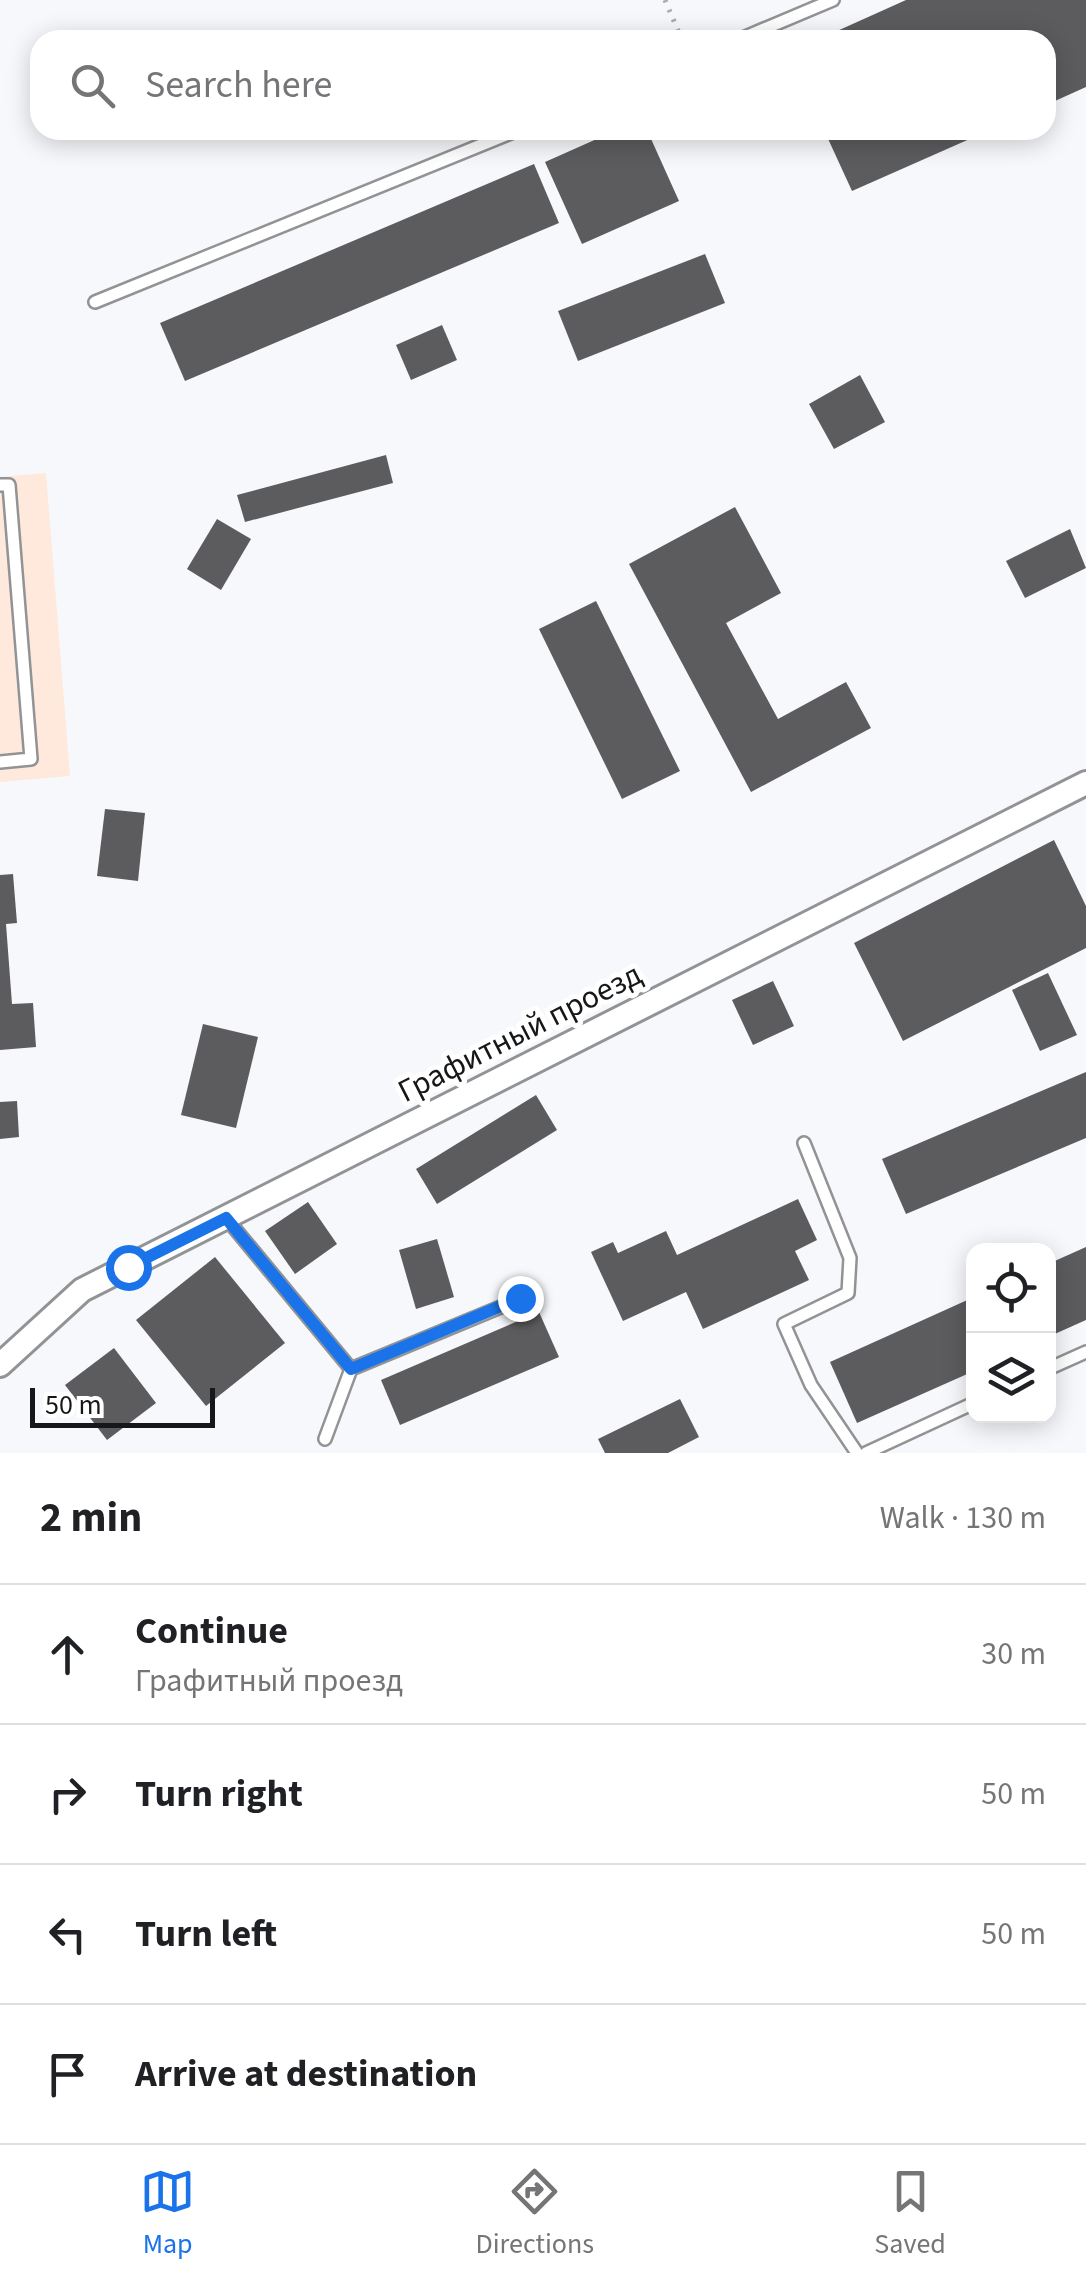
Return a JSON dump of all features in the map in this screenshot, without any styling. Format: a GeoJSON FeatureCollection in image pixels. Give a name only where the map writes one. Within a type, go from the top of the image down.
{"type":"FeatureCollection","features":[{"type":"Feature","properties":{"kind":"street","name":"Графитный проезд"},"geometry":{"type":"LineString","coordinates":[[0,1365],[82,1290],[1086,783]]}},
{"type":"Feature","properties":{"kind":"lane"},"geometry":{"type":"LineString","coordinates":[[762,30],[833,0]]}},
{"type":"Feature","properties":{"kind":"lane"},"geometry":{"type":"LineString","coordinates":[[94,302],[493,140]]}},
{"type":"Feature","properties":{"kind":"lane"},"geometry":{"type":"LineString","coordinates":[[0,486],[9,485],[31,759],[0,762]]}},
{"type":"Feature","properties":{"kind":"lane"},"geometry":{"type":"LineString","coordinates":[[804,1143],[850,1258],[848,1293],[784,1324],[811,1385],[857,1453]]}},
{"type":"Feature","properties":{"kind":"lane"},"geometry":{"type":"LineString","coordinates":[[226,1218],[351,1369]]}},
{"type":"Feature","properties":{"kind":"lane"},"geometry":{"type":"LineString","coordinates":[[324,1439],[351,1369],[520,1298]]}},
{"type":"Feature","properties":{"kind":"lane"},"geometry":{"type":"LineString","coordinates":[[1056,1365],[1086,1352]]}},
{"type":"Feature","properties":{"kind":"lane"},"geometry":{"type":"LineString","coordinates":[[866,1453],[966,1408]]}},
{"type":"Feature","properties":{"kind":"path"},"geometry":{"type":"LineString","coordinates":[[665,0],[678,30]]}},
{"type":"Feature","properties":{"kind":"shaded area"},"geometry":{"type":"Polygon","coordinates":[[[46,473],[70,776],[0,782],[0,477],[46,473]]]}},
{"type":"Feature","properties":{"kind":"building"},"geometry":{"type":"Polygon","coordinates":[[[906,0],[1086,0],[1086,87],[1056,100],[1056,30],[839,30],[906,0]]]}},
{"type":"Feature","properties":{"kind":"building"},"geometry":{"type":"Polygon","coordinates":[[[594,140],[652,140],[679,201],[582,244],[545,162],[594,140]]]}},
{"type":"Feature","properties":{"kind":"building"},"geometry":{"type":"Polygon","coordinates":[[[829,140],[967,140],[852,191],[829,140]]]}},
{"type":"Feature","properties":{"kind":"building"},"geometry":{"type":"Polygon","coordinates":[[[534,164],[559,223],[185,381],[160,323],[534,164]]]}},
{"type":"Feature","properties":{"kind":"building"},"geometry":{"type":"Polygon","coordinates":[[[705,254],[725,303],[578,361],[558,311],[705,254]]]}},
{"type":"Feature","properties":{"kind":"building"},"geometry":{"type":"Polygon","coordinates":[[[442,325],[457,360],[411,380],[396,345],[442,325]]]}},
{"type":"Feature","properties":{"kind":"building"},"geometry":{"type":"Polygon","coordinates":[[[860,375],[885,422],[834,449],[809,404],[860,375]]]}},
{"type":"Feature","properties":{"kind":"building"},"geometry":{"type":"Polygon","coordinates":[[[386,455],[393,483],[245,522],[237,495],[386,455]]]}},
{"type":"Feature","properties":{"kind":"building"},"geometry":{"type":"Polygon","coordinates":[[[735,507],[781,593],[726,623],[778,719],[846,682],[871,728],[751,792],[629,564],[735,507]]]}},
{"type":"Feature","properties":{"kind":"building"},"geometry":{"type":"Polygon","coordinates":[[[217,519],[251,539],[221,590],[187,569],[217,519]]]}},
{"type":"Feature","properties":{"kind":"building"},"geometry":{"type":"Polygon","coordinates":[[[1070,529],[1086,568],[1025,598],[1006,561],[1070,529]]]}},
{"type":"Feature","properties":{"kind":"building"},"geometry":{"type":"Polygon","coordinates":[[[596,601],[680,771],[622,799],[539,629],[596,601]]]}},
{"type":"Feature","properties":{"kind":"building"},"geometry":{"type":"Polygon","coordinates":[[[105,809],[145,813],[138,881],[97,876],[105,809]]]}},
{"type":"Feature","properties":{"kind":"building"},"geometry":{"type":"Polygon","coordinates":[[[1054,840],[1086,906],[1086,948],[903,1041],[854,943],[1054,840]]]}},
{"type":"Feature","properties":{"kind":"building"},"geometry":{"type":"Polygon","coordinates":[[[13,874],[17,923],[6,924],[12,1004],[33,1003],[36,1047],[0,1050],[0,875],[13,874]]]}},
{"type":"Feature","properties":{"kind":"building"},"geometry":{"type":"Polygon","coordinates":[[[1048,973],[1077,1035],[1040,1051],[1012,990],[1048,973]]]}},
{"type":"Feature","properties":{"kind":"building"},"geometry":{"type":"Polygon","coordinates":[[[773,981],[794,1026],[753,1045],[732,1000],[773,981]]]}},
{"type":"Feature","properties":{"kind":"building"},"geometry":{"type":"Polygon","coordinates":[[[203,1024],[258,1037],[236,1128],[181,1115],[203,1024]]]}},
{"type":"Feature","properties":{"kind":"building"},"geometry":{"type":"Polygon","coordinates":[[[1086,1072],[1086,1138],[906,1214],[882,1159],[1086,1072]]]}},
{"type":"Feature","properties":{"kind":"building"},"geometry":{"type":"Polygon","coordinates":[[[536,1095],[557,1130],[437,1204],[416,1169],[536,1095]]]}},
{"type":"Feature","properties":{"kind":"building"},"geometry":{"type":"Polygon","coordinates":[[[17,1101],[19,1137],[0,1139],[0,1102],[17,1101]]]}},
{"type":"Feature","properties":{"kind":"building"},"geometry":{"type":"Polygon","coordinates":[[[798,1199],[817,1240],[795,1251],[809,1280],[703,1329],[686,1292],[623,1321],[591,1252],[613,1242],[618,1253],[666,1231],[677,1255],[798,1199]]]}},
{"type":"Feature","properties":{"kind":"building"},"geometry":{"type":"Polygon","coordinates":[[[308,1202],[337,1244],[295,1274],[265,1231],[308,1202]]]}},
{"type":"Feature","properties":{"kind":"building"},"geometry":{"type":"Polygon","coordinates":[[[437,1239],[454,1297],[416,1309],[399,1250],[437,1239]]]}},
{"type":"Feature","properties":{"kind":"building"},"geometry":{"type":"Polygon","coordinates":[[[1086,1247],[1086,1320],[1056,1333],[1056,1333],[1056,1260],[1086,1247]]]}},
{"type":"Feature","properties":{"kind":"building"},"geometry":{"type":"Polygon","coordinates":[[[215,1257],[285,1343],[206,1406],[136,1320],[215,1257]]]}},
{"type":"Feature","properties":{"kind":"building"},"geometry":{"type":"Polygon","coordinates":[[[966,1301],[966,1375],[857,1423],[830,1362],[966,1301]]]}},
{"type":"Feature","properties":{"kind":"building"},"geometry":{"type":"Polygon","coordinates":[[[539,1312],[559,1357],[400,1425],[381,1380],[539,1312]]]}},
{"type":"Feature","properties":{"kind":"building"},"geometry":{"type":"Polygon","coordinates":[[[114,1348],[156,1403],[107,1440],[65,1385],[114,1348]]]}},
{"type":"Feature","properties":{"kind":"building"},"geometry":{"type":"Polygon","coordinates":[[[680,1399],[699,1437],[668,1453],[605,1453],[598,1439],[680,1399]]]}},
{"type":"Feature","properties":{"kind":"route"},"geometry":{"type":"LineString","coordinates":[[128,1267],[226,1218],[351,1369],[520,1298]]}}]}
